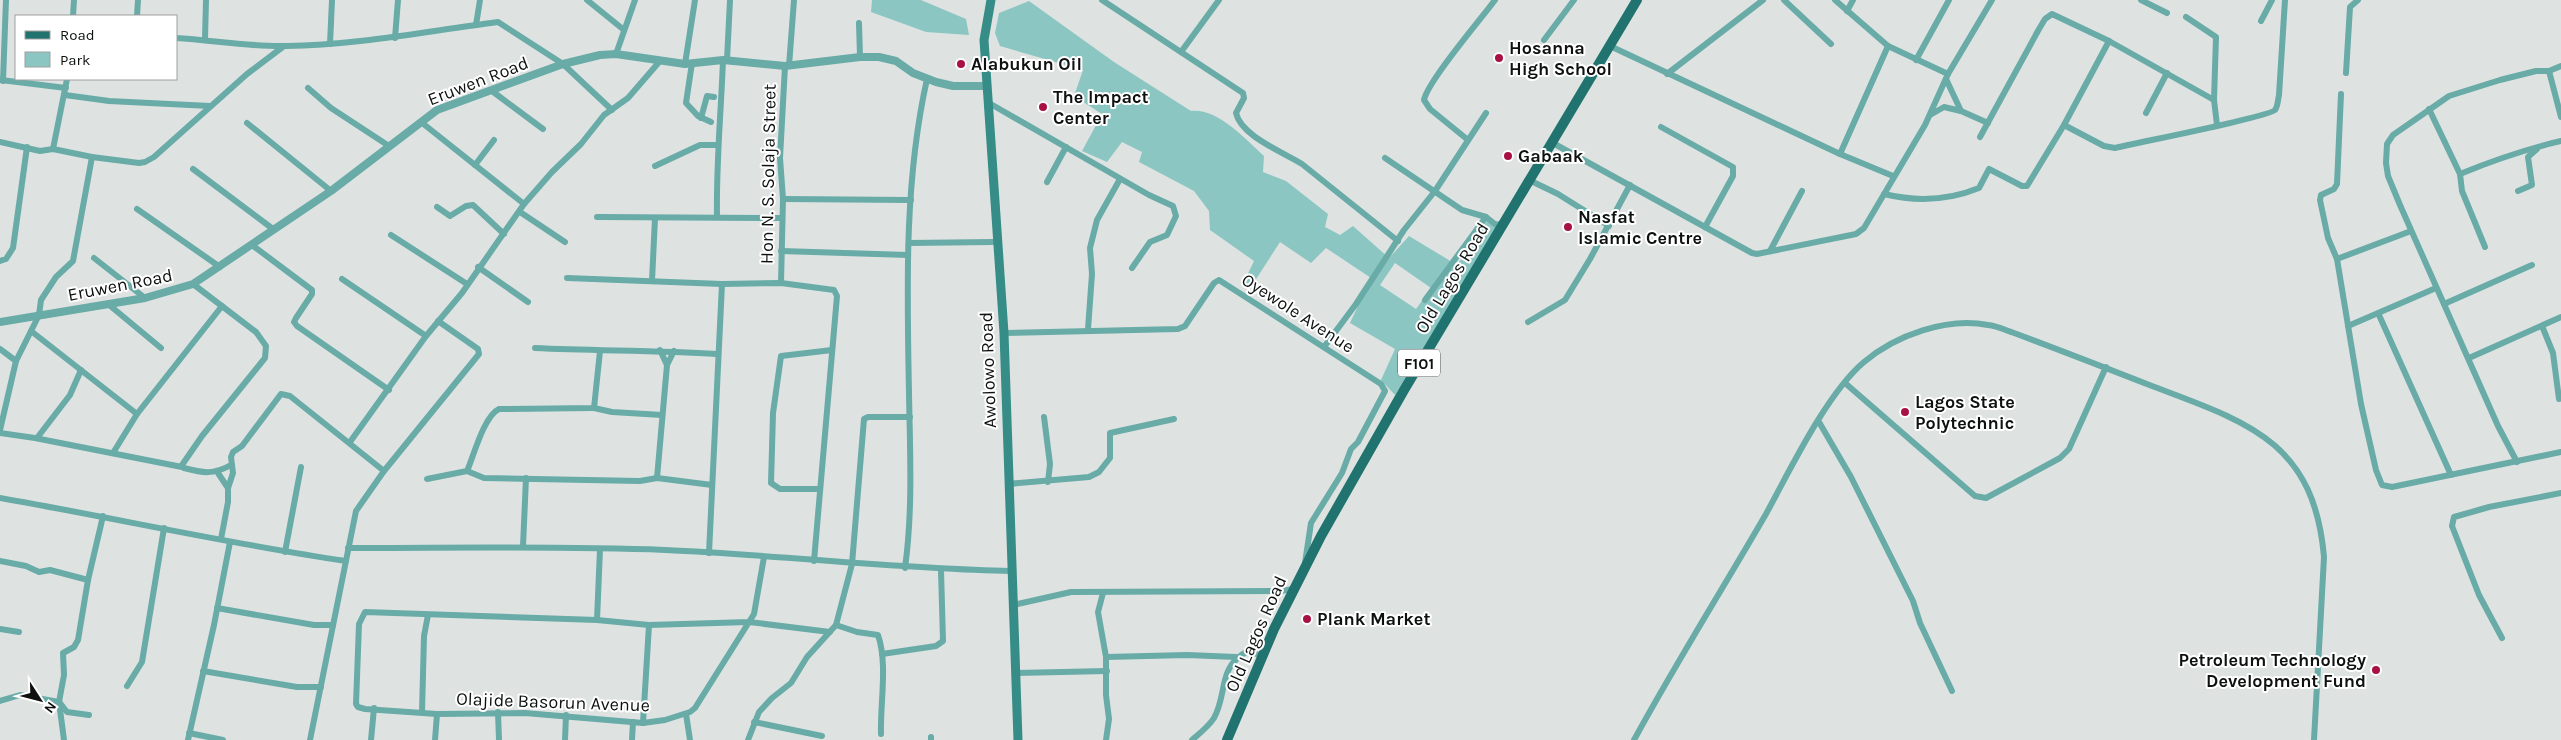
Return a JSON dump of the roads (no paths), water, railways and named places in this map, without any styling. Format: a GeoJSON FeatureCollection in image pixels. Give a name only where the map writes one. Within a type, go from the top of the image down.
{"type":"FeatureCollection","features":[{"type":"Feature","properties":{"kind":"main road","name":"Awolowo Road"},"geometry":{"type":"LineString","coordinates":[[985,0],[983,86],[1002,434],[1008,571],[1012,740]]}},
{"type":"Feature","properties":{"kind":"main road","name":"Awolowo Road"},"geometry":{"type":"LineString","coordinates":[[991,0],[983,35],[1004,333],[1008,571],[1013,605],[1018,740]]}},
{"type":"Feature","properties":{"kind":"main road","name":"Old Lagos Road"},"geometry":{"type":"LineString","coordinates":[[1227,740],[1262,656],[1304,567],[1404,390],[1637,0]]}},
{"type":"Feature","properties":{"kind":"street"},"geometry":{"type":"LineString","coordinates":[[6,0],[2,81],[109,100],[210,106]]}},
{"type":"Feature","properties":{"kind":"street"},"geometry":{"type":"LineString","coordinates":[[73,15],[74,0]]}},
{"type":"Feature","properties":{"kind":"street"},"geometry":{"type":"LineString","coordinates":[[137,15],[138,0]]}},
{"type":"Feature","properties":{"kind":"street"},"geometry":{"type":"LineString","coordinates":[[205,39],[206,0]]}},
{"type":"Feature","properties":{"kind":"street"},"geometry":{"type":"LineString","coordinates":[[330,44],[332,0]]}},
{"type":"Feature","properties":{"kind":"street"},"geometry":{"type":"LineString","coordinates":[[395,38],[398,0]]}},
{"type":"Feature","properties":{"kind":"street"},"geometry":{"type":"LineString","coordinates":[[476,25],[480,0]]}},
{"type":"Feature","properties":{"kind":"street"},"geometry":{"type":"LineString","coordinates":[[587,0],[624,30]]}},
{"type":"Feature","properties":{"kind":"street"},"geometry":{"type":"LineString","coordinates":[[616,54],[635,0]]}},
{"type":"Feature","properties":{"kind":"street"},"geometry":{"type":"LineString","coordinates":[[695,0],[686,103],[691,111],[711,122]]}},
{"type":"Feature","properties":{"kind":"street"},"geometry":{"type":"LineString","coordinates":[[718,217],[717,145],[730,0]]}},
{"type":"Feature","properties":{"kind":"street","name":"Hon N. S. Solaja Street"},"geometry":{"type":"LineString","coordinates":[[781,283],[783,199],[780,158],[794,0]]}},
{"type":"Feature","properties":{"kind":"street"},"geometry":{"type":"LineString","coordinates":[[1102,0],[1243,93],[1244,98],[1237,108],[1236,117],[1253,134],[1266,145],[1285,153],[1302,164],[1398,241]]}},
{"type":"Feature","properties":{"kind":"street"},"geometry":{"type":"LineString","coordinates":[[1181,52],[1219,0]]}},
{"type":"Feature","properties":{"kind":"street"},"geometry":{"type":"LineString","coordinates":[[1468,140],[1430,109],[1424,100],[1425,94],[1495,0]]}},
{"type":"Feature","properties":{"kind":"street"},"geometry":{"type":"LineString","coordinates":[[1544,40],[1574,0]]}},
{"type":"Feature","properties":{"kind":"street"},"geometry":{"type":"LineString","coordinates":[[1667,74],[1763,0]]}},
{"type":"Feature","properties":{"kind":"street"},"geometry":{"type":"LineString","coordinates":[[1784,0],[1831,44]]}},
{"type":"Feature","properties":{"kind":"street"},"geometry":{"type":"LineString","coordinates":[[1835,0],[1888,46],[1947,76],[1961,111]]}},
{"type":"Feature","properties":{"kind":"street"},"geometry":{"type":"LineString","coordinates":[[1848,11],[1853,0]]}},
{"type":"Feature","properties":{"kind":"street"},"geometry":{"type":"LineString","coordinates":[[1916,60],[1949,0]]}},
{"type":"Feature","properties":{"kind":"street"},"geometry":{"type":"LineString","coordinates":[[1551,142],[1752,253],[1860,232],[1930,115],[1947,76],[1992,0]]}},
{"type":"Feature","properties":{"kind":"street"},"geometry":{"type":"LineString","coordinates":[[2141,0],[2168,13]]}},
{"type":"Feature","properties":{"kind":"street"},"geometry":{"type":"LineString","coordinates":[[2261,21],[2272,0]]}},
{"type":"Feature","properties":{"kind":"street"},"geometry":{"type":"LineString","coordinates":[[2064,125],[2104,146],[2115,148],[2248,119],[2275,110],[2279,95],[2285,0]]}},
{"type":"Feature","properties":{"kind":"street"},"geometry":{"type":"LineString","coordinates":[[2346,73],[2350,7],[2358,0]]}},
{"type":"Feature","properties":{"kind":"street"},"geometry":{"type":"LineString","coordinates":[[1980,137],[2048,16],[2057,15],[2214,100]]}},
{"type":"Feature","properties":{"kind":"street"},"geometry":{"type":"LineString","coordinates":[[2186,17],[2216,37],[2214,100],[2217,125]]}},
{"type":"Feature","properties":{"kind":"street"},"geometry":{"type":"LineString","coordinates":[[859,23],[860,57]]}},
{"type":"Feature","properties":{"kind":"street"},"geometry":{"type":"LineString","coordinates":[[178,38],[284,46],[395,38],[476,25],[503,24],[563,64],[612,110]]}},
{"type":"Feature","properties":{"kind":"street"},"geometry":{"type":"LineString","coordinates":[[1884,194],[1914,200],[1946,197],[1978,188],[1989,169],[2022,186],[2027,186],[2064,125],[2109,42]]}},
{"type":"Feature","properties":{"kind":"street"},"geometry":{"type":"LineString","coordinates":[[0,142],[27,147],[40,152],[53,149],[92,157],[145,162],[154,157],[246,74],[284,46]]}},
{"type":"Feature","properties":{"kind":"street"},"geometry":{"type":"LineString","coordinates":[[1610,46],[1840,154],[1893,176]]}},
{"type":"Feature","properties":{"kind":"street"},"geometry":{"type":"LineString","coordinates":[[1840,154],[1888,46]]}},
{"type":"Feature","properties":{"kind":"street","name":"Eruwen Road"},"geometry":{"type":"LineString","coordinates":[[0,322],[145,298],[193,284],[331,191],[440,109],[563,64],[600,55],[616,54],[660,61],[689,63],[725,60],[787,66],[860,57],[879,57],[896,61],[927,79],[953,86],[983,86]]}},
{"type":"Feature","properties":{"kind":"street"},"geometry":{"type":"LineString","coordinates":[[350,442],[426,336],[504,234],[524,204],[552,172],[581,144],[604,115],[628,98],[660,61]]}},
{"type":"Feature","properties":{"kind":"street"},"geometry":{"type":"LineString","coordinates":[[2517,462],[2498,426],[2388,176],[2386,152],[2393,135],[2449,96],[2486,84],[2536,71],[2549,71],[2561,66]]}},
{"type":"Feature","properties":{"kind":"street"},"geometry":{"type":"LineString","coordinates":[[2549,71],[2561,117]]}},
{"type":"Feature","properties":{"kind":"street"},"geometry":{"type":"LineString","coordinates":[[2146,113],[2167,73]]}},
{"type":"Feature","properties":{"kind":"street"},"geometry":{"type":"LineString","coordinates":[[906,568],[911,508],[908,255],[917,123],[927,79]]}},
{"type":"Feature","properties":{"kind":"street"},"geometry":{"type":"LineString","coordinates":[[53,149],[67,80]]}},
{"type":"Feature","properties":{"kind":"street"},"geometry":{"type":"LineString","coordinates":[[308,88],[331,108],[389,146]]}},
{"type":"Feature","properties":{"kind":"street"},"geometry":{"type":"LineString","coordinates":[[492,91],[543,129]]}},
{"type":"Feature","properties":{"kind":"street"},"geometry":{"type":"LineString","coordinates":[[2341,94],[2337,184],[2334,189],[2320,197],[2324,227],[2337,259],[2361,404],[2376,470],[2382,485],[2392,487],[2561,452]]}},
{"type":"Feature","properties":{"kind":"street"},"geometry":{"type":"LineString","coordinates":[[701,118],[707,97],[709,95],[714,97]]}},
{"type":"Feature","properties":{"kind":"street"},"geometry":{"type":"LineString","coordinates":[[989,103],[1120,179],[1173,206],[1176,210],[1176,216],[1166,235],[1150,242],[1132,268]]}},
{"type":"Feature","properties":{"kind":"street"},"geometry":{"type":"LineString","coordinates":[[1930,115],[1944,107],[1961,111],[1988,124]]}},
{"type":"Feature","properties":{"kind":"street"},"geometry":{"type":"LineString","coordinates":[[2430,109],[2460,174],[2462,191],[2485,247]]}},
{"type":"Feature","properties":{"kind":"street"},"geometry":{"type":"LineString","coordinates":[[1324,348],[1404,230],[1435,191],[1486,113]]}},
{"type":"Feature","properties":{"kind":"street"},"geometry":{"type":"LineString","coordinates":[[421,122],[524,204]]}},
{"type":"Feature","properties":{"kind":"street"},"geometry":{"type":"LineString","coordinates":[[246,123],[331,191]]}},
{"type":"Feature","properties":{"kind":"street"},"geometry":{"type":"LineString","coordinates":[[1661,127],[1733,167],[1733,176],[1705,227]]}},
{"type":"Feature","properties":{"kind":"street"},"geometry":{"type":"LineString","coordinates":[[475,165],[494,140]]}},
{"type":"Feature","properties":{"kind":"street"},"geometry":{"type":"LineString","coordinates":[[2460,174],[2522,150],[2538,148],[2561,141]]}},
{"type":"Feature","properties":{"kind":"street"},"geometry":{"type":"LineString","coordinates":[[655,166],[700,145],[717,145]]}},
{"type":"Feature","properties":{"kind":"street"},"geometry":{"type":"LineString","coordinates":[[0,261],[6,259],[12,248],[27,147]]}},
{"type":"Feature","properties":{"kind":"street"},"geometry":{"type":"LineString","coordinates":[[1047,182],[1066,147]]}},
{"type":"Feature","properties":{"kind":"street"},"geometry":{"type":"LineString","coordinates":[[2518,191],[2532,185],[2528,158],[2538,148]]}},
{"type":"Feature","properties":{"kind":"street"},"geometry":{"type":"LineString","coordinates":[[92,157],[73,261],[56,277],[41,300],[39,315],[16,361],[0,432],[182,466],[201,472],[218,473],[231,465]]}},
{"type":"Feature","properties":{"kind":"street"},"geometry":{"type":"LineString","coordinates":[[1385,158],[1462,210],[1486,217],[1500,228]]}},
{"type":"Feature","properties":{"kind":"street"},"geometry":{"type":"LineString","coordinates":[[193,168],[273,229]]}},
{"type":"Feature","properties":{"kind":"street"},"geometry":{"type":"LineString","coordinates":[[1088,329],[1092,274],[1090,248],[1098,220],[1120,179]]}},
{"type":"Feature","properties":{"kind":"street"},"geometry":{"type":"LineString","coordinates":[[1529,180],[1558,194],[1609,226]]}},
{"type":"Feature","properties":{"kind":"street"},"geometry":{"type":"LineString","coordinates":[[1528,322],[1562,303],[1609,226],[1630,185]]}},
{"type":"Feature","properties":{"kind":"street"},"geometry":{"type":"LineString","coordinates":[[1770,251],[1802,192]]}},
{"type":"Feature","properties":{"kind":"street"},"geometry":{"type":"LineString","coordinates":[[783,199],[911,200]]}},
{"type":"Feature","properties":{"kind":"street"},"geometry":{"type":"LineString","coordinates":[[437,207],[450,216],[466,206],[473,205],[504,234]]}},
{"type":"Feature","properties":{"kind":"street"},"geometry":{"type":"LineString","coordinates":[[137,209],[220,267]]}},
{"type":"Feature","properties":{"kind":"street"},"geometry":{"type":"LineString","coordinates":[[520,212],[565,242]]}},
{"type":"Feature","properties":{"kind":"street"},"geometry":{"type":"LineString","coordinates":[[597,217],[782,218]]}},
{"type":"Feature","properties":{"kind":"street"},"geometry":{"type":"LineString","coordinates":[[1425,300],[1486,217]]}},
{"type":"Feature","properties":{"kind":"street"},"geometry":{"type":"LineString","coordinates":[[652,281],[655,218]]}},
{"type":"Feature","properties":{"kind":"street"},"geometry":{"type":"LineString","coordinates":[[2337,259],[2411,230]]}},
{"type":"Feature","properties":{"kind":"street"},"geometry":{"type":"LineString","coordinates":[[391,235],[467,284]]}},
{"type":"Feature","properties":{"kind":"street"},"geometry":{"type":"LineString","coordinates":[[909,243],[993,242]]}},
{"type":"Feature","properties":{"kind":"street"},"geometry":{"type":"LineString","coordinates":[[252,245],[312,290],[312,294],[294,322],[297,326],[389,390]]}},
{"type":"Feature","properties":{"kind":"street"},"geometry":{"type":"LineString","coordinates":[[781,251],[908,255]]}},
{"type":"Feature","properties":{"kind":"street"},"geometry":{"type":"LineString","coordinates":[[94,258],[145,298]]}},
{"type":"Feature","properties":{"kind":"street"},"geometry":{"type":"LineString","coordinates":[[2444,304],[2532,265]]}},
{"type":"Feature","properties":{"kind":"street"},"geometry":{"type":"LineString","coordinates":[[478,267],[528,302]]}},
{"type":"Feature","properties":{"kind":"street"},"geometry":{"type":"LineString","coordinates":[[567,278],[722,284],[781,283],[834,290],[837,296],[814,561]]}},
{"type":"Feature","properties":{"kind":"street"},"geometry":{"type":"LineString","coordinates":[[342,279],[426,336]]}},
{"type":"Feature","properties":{"kind":"street","name":"Oyewole Avenue"},"geometry":{"type":"LineString","coordinates":[[1004,333],[1088,329],[1178,329],[1185,326],[1214,283],[1219,280],[1384,387],[1385,392],[1362,435],[1346,458],[1342,473],[1311,523],[1306,540],[1304,567]]}},
{"type":"Feature","properties":{"kind":"street"},"geometry":{"type":"LineString","coordinates":[[182,466],[182,463],[202,436],[267,353],[266,346],[256,332],[193,284]]}},
{"type":"Feature","properties":{"kind":"street"},"geometry":{"type":"LineString","coordinates":[[709,553],[717,354],[722,284]]}},
{"type":"Feature","properties":{"kind":"street"},"geometry":{"type":"LineString","coordinates":[[2348,326],[2379,315],[2436,288]]}},
{"type":"Feature","properties":{"kind":"street"},"geometry":{"type":"LineString","coordinates":[[108,304],[161,348]]}},
{"type":"Feature","properties":{"kind":"street"},"geometry":{"type":"LineString","coordinates":[[113,453],[137,414],[222,306]]}},
{"type":"Feature","properties":{"kind":"street"},"geometry":{"type":"LineString","coordinates":[[2379,315],[2451,475]]}},
{"type":"Feature","properties":{"kind":"street"},"geometry":{"type":"LineString","coordinates":[[2469,358],[2561,317]]}},
{"type":"Feature","properties":{"kind":"street"},"geometry":{"type":"LineString","coordinates":[[310,740],[356,511],[384,471],[480,354],[478,349],[438,321]]}},
{"type":"Feature","properties":{"kind":"street"},"geometry":{"type":"LineString","coordinates":[[1634,740],[1818,422],[1844,383],[1864,362],[1898,341],[1918,332],[1960,324],[1988,324],[2106,367],[2244,422],[2260,432],[2278,448],[2308,488],[2321,526],[2324,557],[2314,740]]}},
{"type":"Feature","properties":{"kind":"street"},"geometry":{"type":"LineString","coordinates":[[2542,326],[2554,353],[2559,399]]}},
{"type":"Feature","properties":{"kind":"street"},"geometry":{"type":"LineString","coordinates":[[31,331],[137,414]]}},
{"type":"Feature","properties":{"kind":"street"},"geometry":{"type":"LineString","coordinates":[[535,348],[600,351],[660,350],[717,354]]}},
{"type":"Feature","properties":{"kind":"street"},"geometry":{"type":"LineString","coordinates":[[0,349],[16,361]]}},
{"type":"Feature","properties":{"kind":"street"},"geometry":{"type":"LineString","coordinates":[[660,350],[667,365]]}},
{"type":"Feature","properties":{"kind":"street"},"geometry":{"type":"LineString","coordinates":[[820,490],[780,489],[774,487],[771,483],[773,413],[781,356],[832,350]]}},
{"type":"Feature","properties":{"kind":"street"},"geometry":{"type":"LineString","coordinates":[[594,408],[600,351]]}},
{"type":"Feature","properties":{"kind":"street"},"geometry":{"type":"LineString","coordinates":[[657,478],[667,365],[674,351]]}},
{"type":"Feature","properties":{"kind":"street"},"geometry":{"type":"LineString","coordinates":[[1844,383],[1975,496],[1986,498],[2060,458],[2069,449],[2106,367]]}},
{"type":"Feature","properties":{"kind":"street"},"geometry":{"type":"LineString","coordinates":[[37,438],[70,395],[81,370]]}},
{"type":"Feature","properties":{"kind":"street"},"geometry":{"type":"LineString","coordinates":[[221,539],[232,473],[230,457],[233,452],[242,446],[281,394],[290,396],[384,471]]}},
{"type":"Feature","properties":{"kind":"street"},"geometry":{"type":"LineString","coordinates":[[467,471],[493,412],[499,409],[594,408],[612,412],[662,415]]}},
{"type":"Feature","properties":{"kind":"street"},"geometry":{"type":"LineString","coordinates":[[748,740],[754,722],[772,698],[791,683],[807,657],[836,625],[852,564],[864,419],[910,417]]}},
{"type":"Feature","properties":{"kind":"street"},"geometry":{"type":"LineString","coordinates":[[1044,417],[1050,464],[1048,482]]}},
{"type":"Feature","properties":{"kind":"street"},"geometry":{"type":"LineString","coordinates":[[1008,484],[1081,479],[1099,472],[1110,458],[1109,435],[1114,431],[1174,419]]}},
{"type":"Feature","properties":{"kind":"street"},"geometry":{"type":"LineString","coordinates":[[1818,422],[1859,492],[1913,601],[1920,623],[1952,691]]}},
{"type":"Feature","properties":{"kind":"street"},"geometry":{"type":"LineString","coordinates":[[285,552],[301,467]]}},
{"type":"Feature","properties":{"kind":"street"},"geometry":{"type":"LineString","coordinates":[[427,479],[467,471],[484,478],[640,481],[657,478],[712,485]]}},
{"type":"Feature","properties":{"kind":"street"},"geometry":{"type":"LineString","coordinates":[[218,473],[228,488]]}},
{"type":"Feature","properties":{"kind":"street"},"geometry":{"type":"LineString","coordinates":[[523,546],[526,478]]}},
{"type":"Feature","properties":{"kind":"street"},"geometry":{"type":"LineString","coordinates":[[2502,638],[2478,595],[2452,526],[2454,517],[2561,493]]}},
{"type":"Feature","properties":{"kind":"street"},"geometry":{"type":"LineString","coordinates":[[0,498],[103,516],[230,542],[346,561]]}},
{"type":"Feature","properties":{"kind":"street"},"geometry":{"type":"LineString","coordinates":[[64,740],[59,702],[64,675],[62,653],[74,647],[78,640],[88,580],[103,516]]}},
{"type":"Feature","properties":{"kind":"street"},"geometry":{"type":"LineString","coordinates":[[127,686],[142,662],[164,528]]}},
{"type":"Feature","properties":{"kind":"street"},"geometry":{"type":"LineString","coordinates":[[223,740],[189,737],[230,542]]}},
{"type":"Feature","properties":{"kind":"street"},"geometry":{"type":"LineString","coordinates":[[348,548],[493,549],[523,546],[709,553],[906,568],[1008,571]]}},
{"type":"Feature","properties":{"kind":"street"},"geometry":{"type":"LineString","coordinates":[[596,620],[600,549]]}},
{"type":"Feature","properties":{"kind":"street"},"geometry":{"type":"LineString","coordinates":[[690,740],[686,714],[695,708],[749,622],[757,605],[764,557]]}},
{"type":"Feature","properties":{"kind":"street"},"geometry":{"type":"LineString","coordinates":[[0,561],[26,566],[39,572],[50,570],[88,580]]}},
{"type":"Feature","properties":{"kind":"street"},"geometry":{"type":"LineString","coordinates":[[882,654],[936,646],[943,642],[941,570]]}},
{"type":"Feature","properties":{"kind":"street"},"geometry":{"type":"LineString","coordinates":[[1013,605],[1071,592],[1281,592],[1293,589]]}},
{"type":"Feature","properties":{"kind":"street"},"geometry":{"type":"LineString","coordinates":[[1103,593],[1098,612],[1107,671],[1106,695],[1109,719],[1106,740]]}},
{"type":"Feature","properties":{"kind":"street"},"geometry":{"type":"LineString","coordinates":[[217,608],[314,625],[333,625]]}},
{"type":"Feature","properties":{"kind":"street","name":"Olajide Basorun Avenue"},"geometry":{"type":"LineString","coordinates":[[428,615],[370,612],[361,616],[358,624],[358,707],[437,714],[498,712],[566,715],[633,722],[666,720],[686,714]]}},
{"type":"Feature","properties":{"kind":"street"},"geometry":{"type":"LineString","coordinates":[[422,712],[424,636],[428,615],[596,620],[649,626],[749,622],[830,632]]}},
{"type":"Feature","properties":{"kind":"street"},"geometry":{"type":"LineString","coordinates":[[836,625],[857,632],[878,635],[882,654],[884,681],[880,700],[881,734]]}},
{"type":"Feature","properties":{"kind":"street"},"geometry":{"type":"LineString","coordinates":[[643,722],[649,626]]}},
{"type":"Feature","properties":{"kind":"street"},"geometry":{"type":"LineString","coordinates":[[0,629],[19,632]]}},
{"type":"Feature","properties":{"kind":"street"},"geometry":{"type":"LineString","coordinates":[[1106,657],[1187,655],[1236,657],[1248,651],[1262,656]]}},
{"type":"Feature","properties":{"kind":"street"},"geometry":{"type":"LineString","coordinates":[[1192,740],[1214,718],[1225,678],[1236,657]]}},
{"type":"Feature","properties":{"kind":"street"},"geometry":{"type":"LineString","coordinates":[[203,671],[296,687],[320,687]]}},
{"type":"Feature","properties":{"kind":"street"},"geometry":{"type":"LineString","coordinates":[[1016,673],[1107,671]]}},
{"type":"Feature","properties":{"kind":"street"},"geometry":{"type":"LineString","coordinates":[[0,701],[20,695],[59,702],[67,712],[89,715]]}},
{"type":"Feature","properties":{"kind":"street"},"geometry":{"type":"LineString","coordinates":[[371,740],[374,708]]}},
{"type":"Feature","properties":{"kind":"street"},"geometry":{"type":"LineString","coordinates":[[498,712],[498,740]]}},
{"type":"Feature","properties":{"kind":"street"},"geometry":{"type":"LineString","coordinates":[[435,740],[437,714]]}},
{"type":"Feature","properties":{"kind":"street"},"geometry":{"type":"LineString","coordinates":[[565,740],[566,715]]}},
{"type":"Feature","properties":{"kind":"street"},"geometry":{"type":"LineString","coordinates":[[632,740],[633,722]]}},
{"type":"Feature","properties":{"kind":"street"},"geometry":{"type":"LineString","coordinates":[[754,722],[822,736]]}},
{"type":"Feature","properties":{"kind":"place","name":"Hosanna High School"},"geometry":{"type":"Point","coordinates":[1499,58]}},
{"type":"Feature","properties":{"kind":"place","name":"Alabukun Oil"},"geometry":{"type":"Point","coordinates":[961,64]}},
{"type":"Feature","properties":{"kind":"place","name":"The Impact Center"},"geometry":{"type":"Point","coordinates":[1043,107]}},
{"type":"Feature","properties":{"kind":"place","name":"Gabaak"},"geometry":{"type":"Point","coordinates":[1508,156]}},
{"type":"Feature","properties":{"kind":"place","name":"Nasfat Islamic Centre"},"geometry":{"type":"Point","coordinates":[1568,227]}},
{"type":"Feature","properties":{"kind":"place","name":"Lagos State Polytechnic"},"geometry":{"type":"Point","coordinates":[1905,412]}},
{"type":"Feature","properties":{"kind":"place","name":"Plank Market"},"geometry":{"type":"Point","coordinates":[1307,619]}},
{"type":"Feature","properties":{"kind":"place","name":"Petroleum Technology Development Fund"},"geometry":{"type":"Point","coordinates":[2376,670]}}]}
